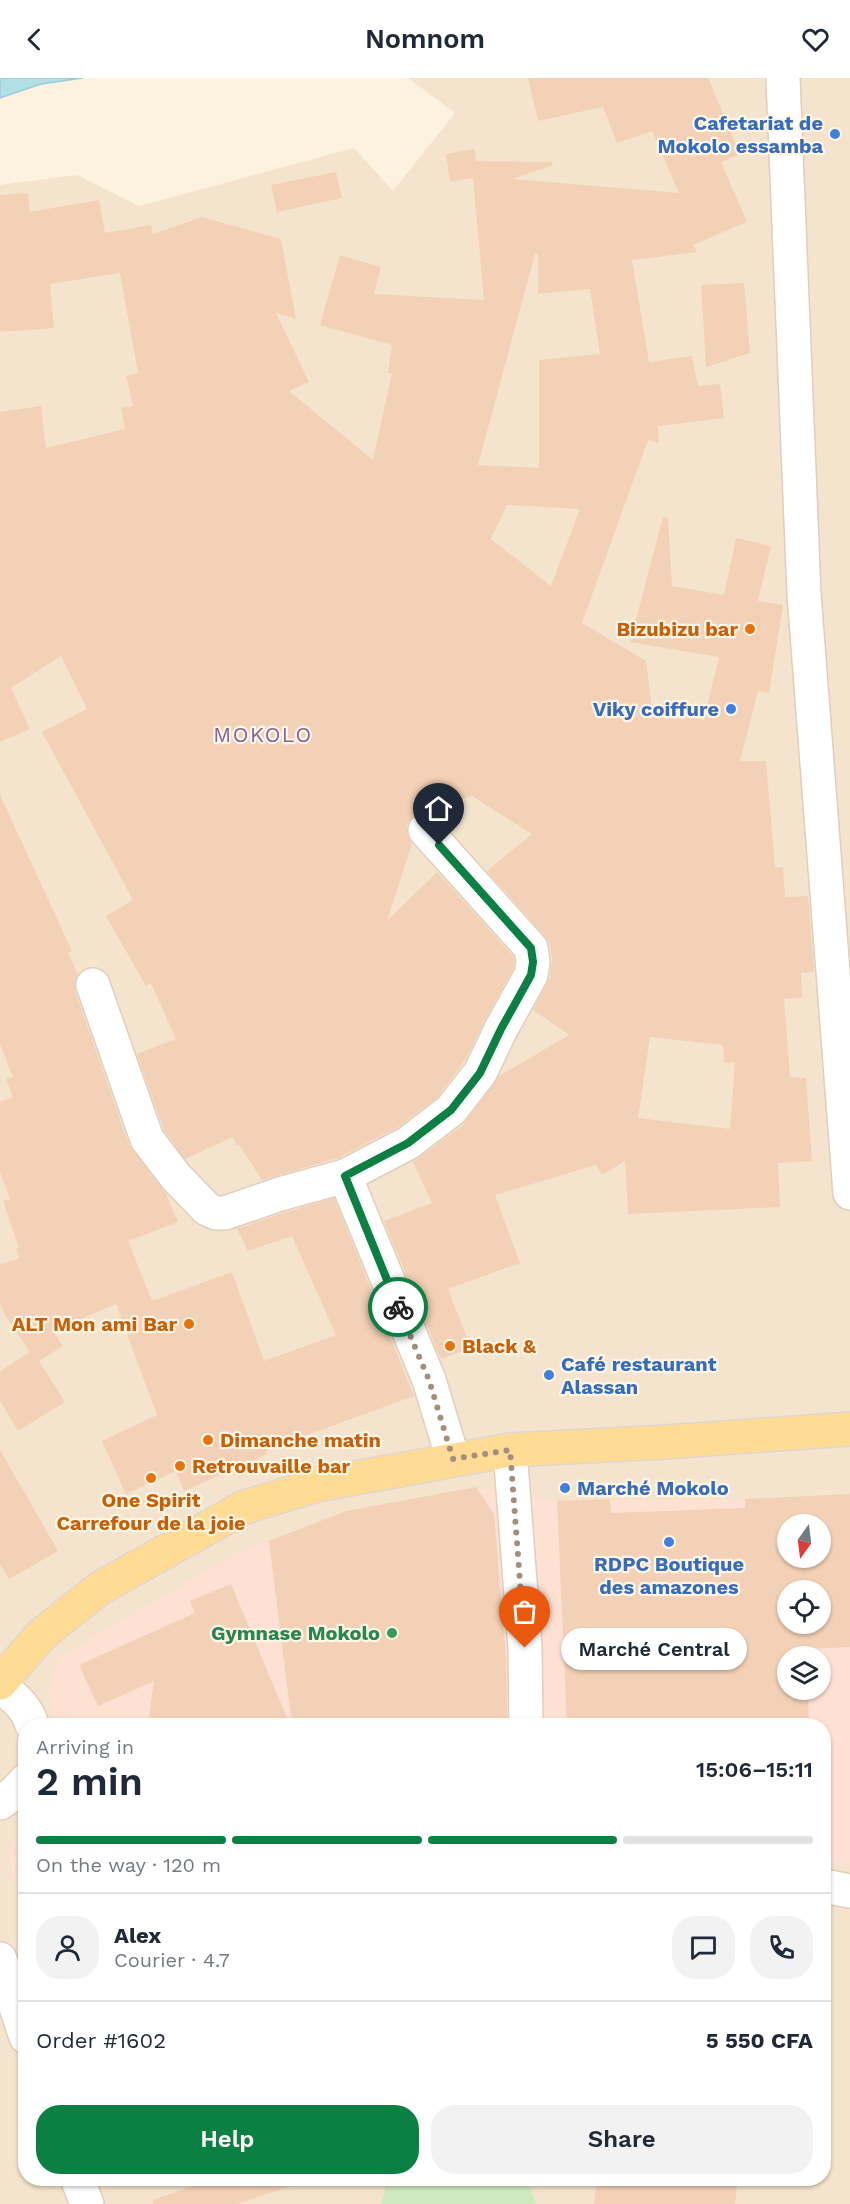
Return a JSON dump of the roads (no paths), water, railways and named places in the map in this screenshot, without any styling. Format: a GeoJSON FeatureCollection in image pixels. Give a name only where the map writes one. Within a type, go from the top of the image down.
{"type":"FeatureCollection","features":[{"type":"Feature","properties":{"kind":"main road"},"geometry":{"type":"LineString","coordinates":[[0,1685],[41,1635],[100,1588],[245,1507],[317,1485],[510,1450],[850,1429]]}},
{"type":"Feature","properties":{"kind":"street"},"geometry":{"type":"LineString","coordinates":[[783,78],[804,594],[850,1193]]}},
{"type":"Feature","properties":{"kind":"street"},"geometry":{"type":"LineString","coordinates":[[824,849],[850,828]]}},
{"type":"Feature","properties":{"kind":"street"},"geometry":{"type":"LineString","coordinates":[[93,985],[147,1138],[176,1177],[207,1209],[216,1213],[225,1213],[280,1194],[345,1176],[408,1143],[451,1110],[480,1073],[531,975],[533,962],[531,948],[425,830]]}},
{"type":"Feature","properties":{"kind":"street"},"geometry":{"type":"LineString","coordinates":[[345,1176],[429,1380],[453,1459]]}},
{"type":"Feature","properties":{"kind":"street"},"geometry":{"type":"LineString","coordinates":[[510,1450],[525,1648],[526,1718]]}},
{"type":"Feature","properties":{"kind":"street"},"geometry":{"type":"LineString","coordinates":[[0,1685],[17,1699],[30,1718]]}},
{"type":"Feature","properties":{"kind":"street"},"geometry":{"type":"LineString","coordinates":[[0,1803],[18,1789]]}},
{"type":"Feature","properties":{"kind":"street"},"geometry":{"type":"LineString","coordinates":[[831,1887],[850,1891]]}},
{"type":"Feature","properties":{"kind":"street"},"geometry":{"type":"LineString","coordinates":[[0,1959],[18,2013]]}},
{"type":"Feature","properties":{"kind":"street"},"geometry":{"type":"LineString","coordinates":[[80,2186],[87,2204]]}},
{"type":"Feature","properties":{"kind":"water"},"geometry":{"type":"Polygon","coordinates":[[[0,78],[83,78],[41,84],[0,98],[0,78]]]}},
{"type":"Feature","properties":{"kind":"place","name":"Cafetariat de Mokolo essamba"},"geometry":{"type":"Point","coordinates":[835,134]}},
{"type":"Feature","properties":{"kind":"place","name":"Bizubizu bar"},"geometry":{"type":"Point","coordinates":[750,629]}},
{"type":"Feature","properties":{"kind":"place","name":"Viky coiffure"},"geometry":{"type":"Point","coordinates":[731,709]}},
{"type":"Feature","properties":{"kind":"place","name":"ALT Mon ami Bar"},"geometry":{"type":"Point","coordinates":[189,1324]}},
{"type":"Feature","properties":{"kind":"place","name":"Black &"},"geometry":{"type":"Point","coordinates":[450,1346]}},
{"type":"Feature","properties":{"kind":"place","name":"Café restaurant Alassan"},"geometry":{"type":"Point","coordinates":[549,1375]}},
{"type":"Feature","properties":{"kind":"place","name":"Dimanche matin"},"geometry":{"type":"Point","coordinates":[208,1440]}},
{"type":"Feature","properties":{"kind":"place","name":"Retrouvaille bar"},"geometry":{"type":"Point","coordinates":[180,1466]}},
{"type":"Feature","properties":{"kind":"place","name":"One Spirit Carrefour de la joie"},"geometry":{"type":"Point","coordinates":[151,1478]}},
{"type":"Feature","properties":{"kind":"place","name":"Marché Mokolo"},"geometry":{"type":"Point","coordinates":[565,1488]}},
{"type":"Feature","properties":{"kind":"place","name":"RDPC Boutique des amazones"},"geometry":{"type":"Point","coordinates":[669,1542]}},
{"type":"Feature","properties":{"kind":"place","name":"Gymnase Mokolo"},"geometry":{"type":"Point","coordinates":[392,1633]}},
{"type":"Feature","properties":{"kind":"place","name":"Marché Central"},"geometry":{"type":"Point","coordinates":[525,1648]}},
{"type":"Feature","properties":{"kind":"district","name":"MOKOLO"},"geometry":{"type":"Point","coordinates":[263,734]}}]}
